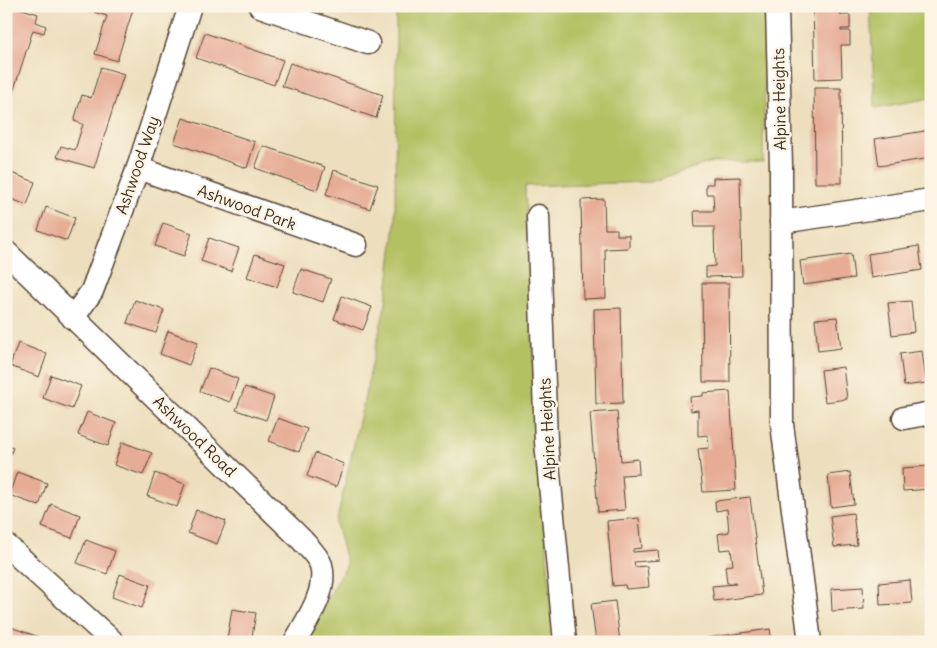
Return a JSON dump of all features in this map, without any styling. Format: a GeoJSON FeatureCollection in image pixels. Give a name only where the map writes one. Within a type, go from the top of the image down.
{"type":"FeatureCollection","features":[{"type":"Feature","properties":{"kind":"street","name":"Ashwood Way"},"geometry":{"type":"LineString","coordinates":[[73,318],[92,291],[138,168],[190,6]]}},
{"type":"Feature","properties":{"kind":"street"},"geometry":{"type":"LineString","coordinates":[[260,6],[368,43]]}},
{"type":"Feature","properties":{"kind":"street","name":"Alpine Heights"},"geometry":{"type":"LineString","coordinates":[[777,6],[782,424],[810,642]]}},
{"type":"Feature","properties":{"kind":"street","name":"Ashwood Park"},"geometry":{"type":"LineString","coordinates":[[138,168],[356,245]]}},
{"type":"Feature","properties":{"kind":"street"},"geometry":{"type":"LineString","coordinates":[[781,222],[931,200]]}},
{"type":"Feature","properties":{"kind":"street","name":"Alpine Heights"},"geometry":{"type":"LineString","coordinates":[[538,216],[546,442],[564,642]]}},
{"type":"Feature","properties":{"kind":"street","name":"Ashwood Road"},"geometry":{"type":"LineString","coordinates":[[6,252],[302,540],[320,563],[323,582],[310,614],[295,642]]}},
{"type":"Feature","properties":{"kind":"street"},"geometry":{"type":"LineString","coordinates":[[904,418],[931,413]]}},
{"type":"Feature","properties":{"kind":"street"},"geometry":{"type":"LineString","coordinates":[[6,545],[111,640]]}},
{"type":"Feature","properties":{"kind":"green space"},"geometry":{"type":"Polygon","coordinates":[[[396,6],[766,6],[763,162],[712,162],[650,182],[525,186],[535,398],[554,642],[302,642],[347,565],[336,524],[386,302],[395,224],[396,6]]]}},
{"type":"Feature","properties":{"kind":"green space"},"geometry":{"type":"Polygon","coordinates":[[[870,6],[931,6],[931,98],[875,108],[870,6]]]}},
{"type":"Feature","properties":{"kind":"building"},"geometry":{"type":"Polygon","coordinates":[[[12,6],[38,14],[36,22],[46,26],[44,33],[33,30],[8,108],[6,108],[6,26],[12,6]]]}},
{"type":"Feature","properties":{"kind":"building"},"geometry":{"type":"Polygon","coordinates":[[[96,6],[134,6],[117,61],[95,54],[107,16],[94,12],[96,6]]]}},
{"type":"Feature","properties":{"kind":"building"},"geometry":{"type":"Polygon","coordinates":[[[813,6],[840,6],[841,15],[850,15],[850,29],[841,29],[841,31],[850,31],[850,45],[841,45],[842,78],[815,79],[813,6]]]}},
{"type":"Feature","properties":{"kind":"building"},"geometry":{"type":"Polygon","coordinates":[[[205,33],[283,60],[274,85],[196,58],[205,33]]]}},
{"type":"Feature","properties":{"kind":"building"},"geometry":{"type":"Polygon","coordinates":[[[290,63],[383,95],[376,118],[282,86],[290,63]]]}},
{"type":"Feature","properties":{"kind":"building"},"geometry":{"type":"Polygon","coordinates":[[[101,67],[124,74],[94,168],[57,157],[61,146],[75,150],[83,124],[74,121],[82,95],[91,98],[101,67]]]}},
{"type":"Feature","properties":{"kind":"building"},"geometry":{"type":"Polygon","coordinates":[[[814,88],[841,88],[842,183],[815,183],[814,88]]]}},
{"type":"Feature","properties":{"kind":"building"},"geometry":{"type":"Polygon","coordinates":[[[183,118],[255,142],[247,168],[174,143],[183,118]]]}},
{"type":"Feature","properties":{"kind":"building"},"geometry":{"type":"Polygon","coordinates":[[[931,130],[931,158],[879,166],[875,139],[931,130]]]}},
{"type":"Feature","properties":{"kind":"building"},"geometry":{"type":"Polygon","coordinates":[[[263,146],[325,167],[317,190],[255,168],[263,146]]]}},
{"type":"Feature","properties":{"kind":"building"},"geometry":{"type":"Polygon","coordinates":[[[334,170],[378,185],[370,209],[326,194],[334,170]]]}},
{"type":"Feature","properties":{"kind":"building"},"geometry":{"type":"Polygon","coordinates":[[[6,171],[35,182],[27,205],[6,197],[6,171]]]}},
{"type":"Feature","properties":{"kind":"building"},"geometry":{"type":"Polygon","coordinates":[[[740,177],[742,276],[706,277],[706,267],[715,266],[714,227],[695,227],[694,211],[714,211],[713,194],[706,194],[706,184],[713,184],[713,178],[740,177]]]}},
{"type":"Feature","properties":{"kind":"building"},"geometry":{"type":"Polygon","coordinates":[[[604,199],[605,229],[617,229],[617,235],[629,235],[629,248],[605,249],[606,298],[583,299],[581,200],[604,199]]]}},
{"type":"Feature","properties":{"kind":"building"},"geometry":{"type":"Polygon","coordinates":[[[46,207],[75,218],[67,241],[38,230],[46,207]]]}},
{"type":"Feature","properties":{"kind":"building"},"geometry":{"type":"Polygon","coordinates":[[[163,223],[192,233],[184,256],[155,246],[163,223]]]}},
{"type":"Feature","properties":{"kind":"building"},"geometry":{"type":"Polygon","coordinates":[[[209,238],[239,248],[231,271],[201,261],[209,238]]]}},
{"type":"Feature","properties":{"kind":"building"},"geometry":{"type":"Polygon","coordinates":[[[919,246],[922,270],[871,278],[868,254],[919,246]]]}},
{"type":"Feature","properties":{"kind":"building"},"geometry":{"type":"Polygon","coordinates":[[[255,254],[285,264],[277,287],[247,277],[255,254]]]}},
{"type":"Feature","properties":{"kind":"building"},"geometry":{"type":"Polygon","coordinates":[[[851,254],[854,278],[803,285],[800,261],[851,254]]]}},
{"type":"Feature","properties":{"kind":"building"},"geometry":{"type":"Polygon","coordinates":[[[301,269],[331,279],[323,302],[293,292],[301,269]]]}},
{"type":"Feature","properties":{"kind":"building"},"geometry":{"type":"Polygon","coordinates":[[[702,283],[729,283],[730,382],[703,382],[702,283]]]}},
{"type":"Feature","properties":{"kind":"building"},"geometry":{"type":"Polygon","coordinates":[[[342,296],[372,307],[363,330],[334,319],[342,296]]]}},
{"type":"Feature","properties":{"kind":"building"},"geometry":{"type":"Polygon","coordinates":[[[135,300],[164,310],[156,333],[127,323],[135,300]]]}},
{"type":"Feature","properties":{"kind":"building"},"geometry":{"type":"Polygon","coordinates":[[[911,301],[914,332],[892,335],[888,303],[911,301]]]}},
{"type":"Feature","properties":{"kind":"building"},"geometry":{"type":"Polygon","coordinates":[[[621,308],[623,403],[596,404],[594,309],[621,308]]]}},
{"type":"Feature","properties":{"kind":"building"},"geometry":{"type":"Polygon","coordinates":[[[837,317],[841,348],[818,351],[815,319],[837,317]]]}},
{"type":"Feature","properties":{"kind":"building"},"geometry":{"type":"Polygon","coordinates":[[[168,331],[198,342],[189,365],[160,354],[168,331]]]}},
{"type":"Feature","properties":{"kind":"building"},"geometry":{"type":"Polygon","coordinates":[[[18,343],[47,354],[39,377],[10,366],[18,343]]]}},
{"type":"Feature","properties":{"kind":"building"},"geometry":{"type":"Polygon","coordinates":[[[922,351],[926,383],[904,386],[900,354],[922,351]]]}},
{"type":"Feature","properties":{"kind":"building"},"geometry":{"type":"Polygon","coordinates":[[[843,367],[847,399],[825,402],[821,370],[843,367]]]}},
{"type":"Feature","properties":{"kind":"building"},"geometry":{"type":"Polygon","coordinates":[[[209,368],[238,379],[230,402],[200,391],[209,368]]]}},
{"type":"Feature","properties":{"kind":"building"},"geometry":{"type":"Polygon","coordinates":[[[51,375],[81,386],[72,409],[43,398],[51,375]]]}},
{"type":"Feature","properties":{"kind":"building"},"geometry":{"type":"Polygon","coordinates":[[[245,387],[274,397],[266,420],[236,410],[245,387]]]}},
{"type":"Feature","properties":{"kind":"building"},"geometry":{"type":"Polygon","coordinates":[[[730,391],[736,490],[703,492],[698,449],[709,448],[708,435],[698,436],[698,410],[691,411],[690,397],[703,396],[703,393],[730,391]]]}},
{"type":"Feature","properties":{"kind":"building"},"geometry":{"type":"Polygon","coordinates":[[[617,411],[621,461],[638,459],[639,474],[622,475],[625,510],[598,512],[590,413],[617,411]]]}},
{"type":"Feature","properties":{"kind":"building"},"geometry":{"type":"Polygon","coordinates":[[[87,412],[116,423],[108,446],[78,435],[87,412]]]}},
{"type":"Feature","properties":{"kind":"building"},"geometry":{"type":"Polygon","coordinates":[[[278,418],[307,429],[299,452],[269,441],[278,418]]]}},
{"type":"Feature","properties":{"kind":"building"},"geometry":{"type":"Polygon","coordinates":[[[122,442],[152,453],[143,475],[114,465],[122,442]]]}},
{"type":"Feature","properties":{"kind":"building"},"geometry":{"type":"Polygon","coordinates":[[[6,445],[13,448],[6,466],[6,445]]]}},
{"type":"Feature","properties":{"kind":"building"},"geometry":{"type":"Polygon","coordinates":[[[315,453],[344,464],[336,487],[307,476],[315,453]]]}},
{"type":"Feature","properties":{"kind":"building"},"geometry":{"type":"Polygon","coordinates":[[[931,466],[931,489],[903,491],[902,468],[931,466]]]}},
{"type":"Feature","properties":{"kind":"building"},"geometry":{"type":"Polygon","coordinates":[[[17,472],[47,483],[39,506],[9,495],[17,472]]]}},
{"type":"Feature","properties":{"kind":"building"},"geometry":{"type":"Polygon","coordinates":[[[850,472],[854,504],[831,507],[828,475],[850,472]]]}},
{"type":"Feature","properties":{"kind":"building"},"geometry":{"type":"Polygon","coordinates":[[[155,473],[185,484],[177,507],[147,496],[155,473]]]}},
{"type":"Feature","properties":{"kind":"building"},"geometry":{"type":"Polygon","coordinates":[[[750,497],[762,595],[714,601],[712,586],[736,584],[735,582],[727,583],[725,566],[733,565],[731,549],[720,550],[718,534],[729,532],[727,509],[716,511],[715,501],[750,497]]]}},
{"type":"Feature","properties":{"kind":"building"},"geometry":{"type":"Polygon","coordinates":[[[51,504],[80,515],[72,538],[42,527],[51,504]]]}},
{"type":"Feature","properties":{"kind":"building"},"geometry":{"type":"Polygon","coordinates":[[[196,510],[226,521],[217,544],[188,533],[196,510]]]}},
{"type":"Feature","properties":{"kind":"building"},"geometry":{"type":"Polygon","coordinates":[[[853,513],[857,545],[834,547],[830,516],[853,513]]]}},
{"type":"Feature","properties":{"kind":"building"},"geometry":{"type":"Polygon","coordinates":[[[639,518],[642,548],[633,549],[633,552],[658,550],[659,560],[634,562],[635,567],[647,566],[649,587],[626,589],[625,585],[613,586],[607,521],[639,518]]]}},
{"type":"Feature","properties":{"kind":"building"},"geometry":{"type":"Polygon","coordinates":[[[86,540],[115,551],[107,574],[77,563],[86,540]]]}},
{"type":"Feature","properties":{"kind":"building"},"geometry":{"type":"Polygon","coordinates":[[[120,574],[150,585],[142,608],[112,597],[120,574]]]}},
{"type":"Feature","properties":{"kind":"building"},"geometry":{"type":"Polygon","coordinates":[[[910,580],[912,603],[880,605],[879,583],[910,580]]]}},
{"type":"Feature","properties":{"kind":"building"},"geometry":{"type":"Polygon","coordinates":[[[863,587],[864,609],[832,611],[831,589],[863,587]]]}},
{"type":"Feature","properties":{"kind":"building"},"geometry":{"type":"Polygon","coordinates":[[[615,601],[620,642],[596,642],[591,604],[615,601]]]}},
{"type":"Feature","properties":{"kind":"building"},"geometry":{"type":"Polygon","coordinates":[[[232,609],[256,613],[251,642],[227,640],[232,609]]]}},
{"type":"Feature","properties":{"kind":"building"},"geometry":{"type":"Polygon","coordinates":[[[10,627],[39,637],[37,642],[6,642],[10,627]]]}},
{"type":"Feature","properties":{"kind":"building"},"geometry":{"type":"Polygon","coordinates":[[[770,629],[772,642],[685,642],[685,641],[770,629]]]}}]}
